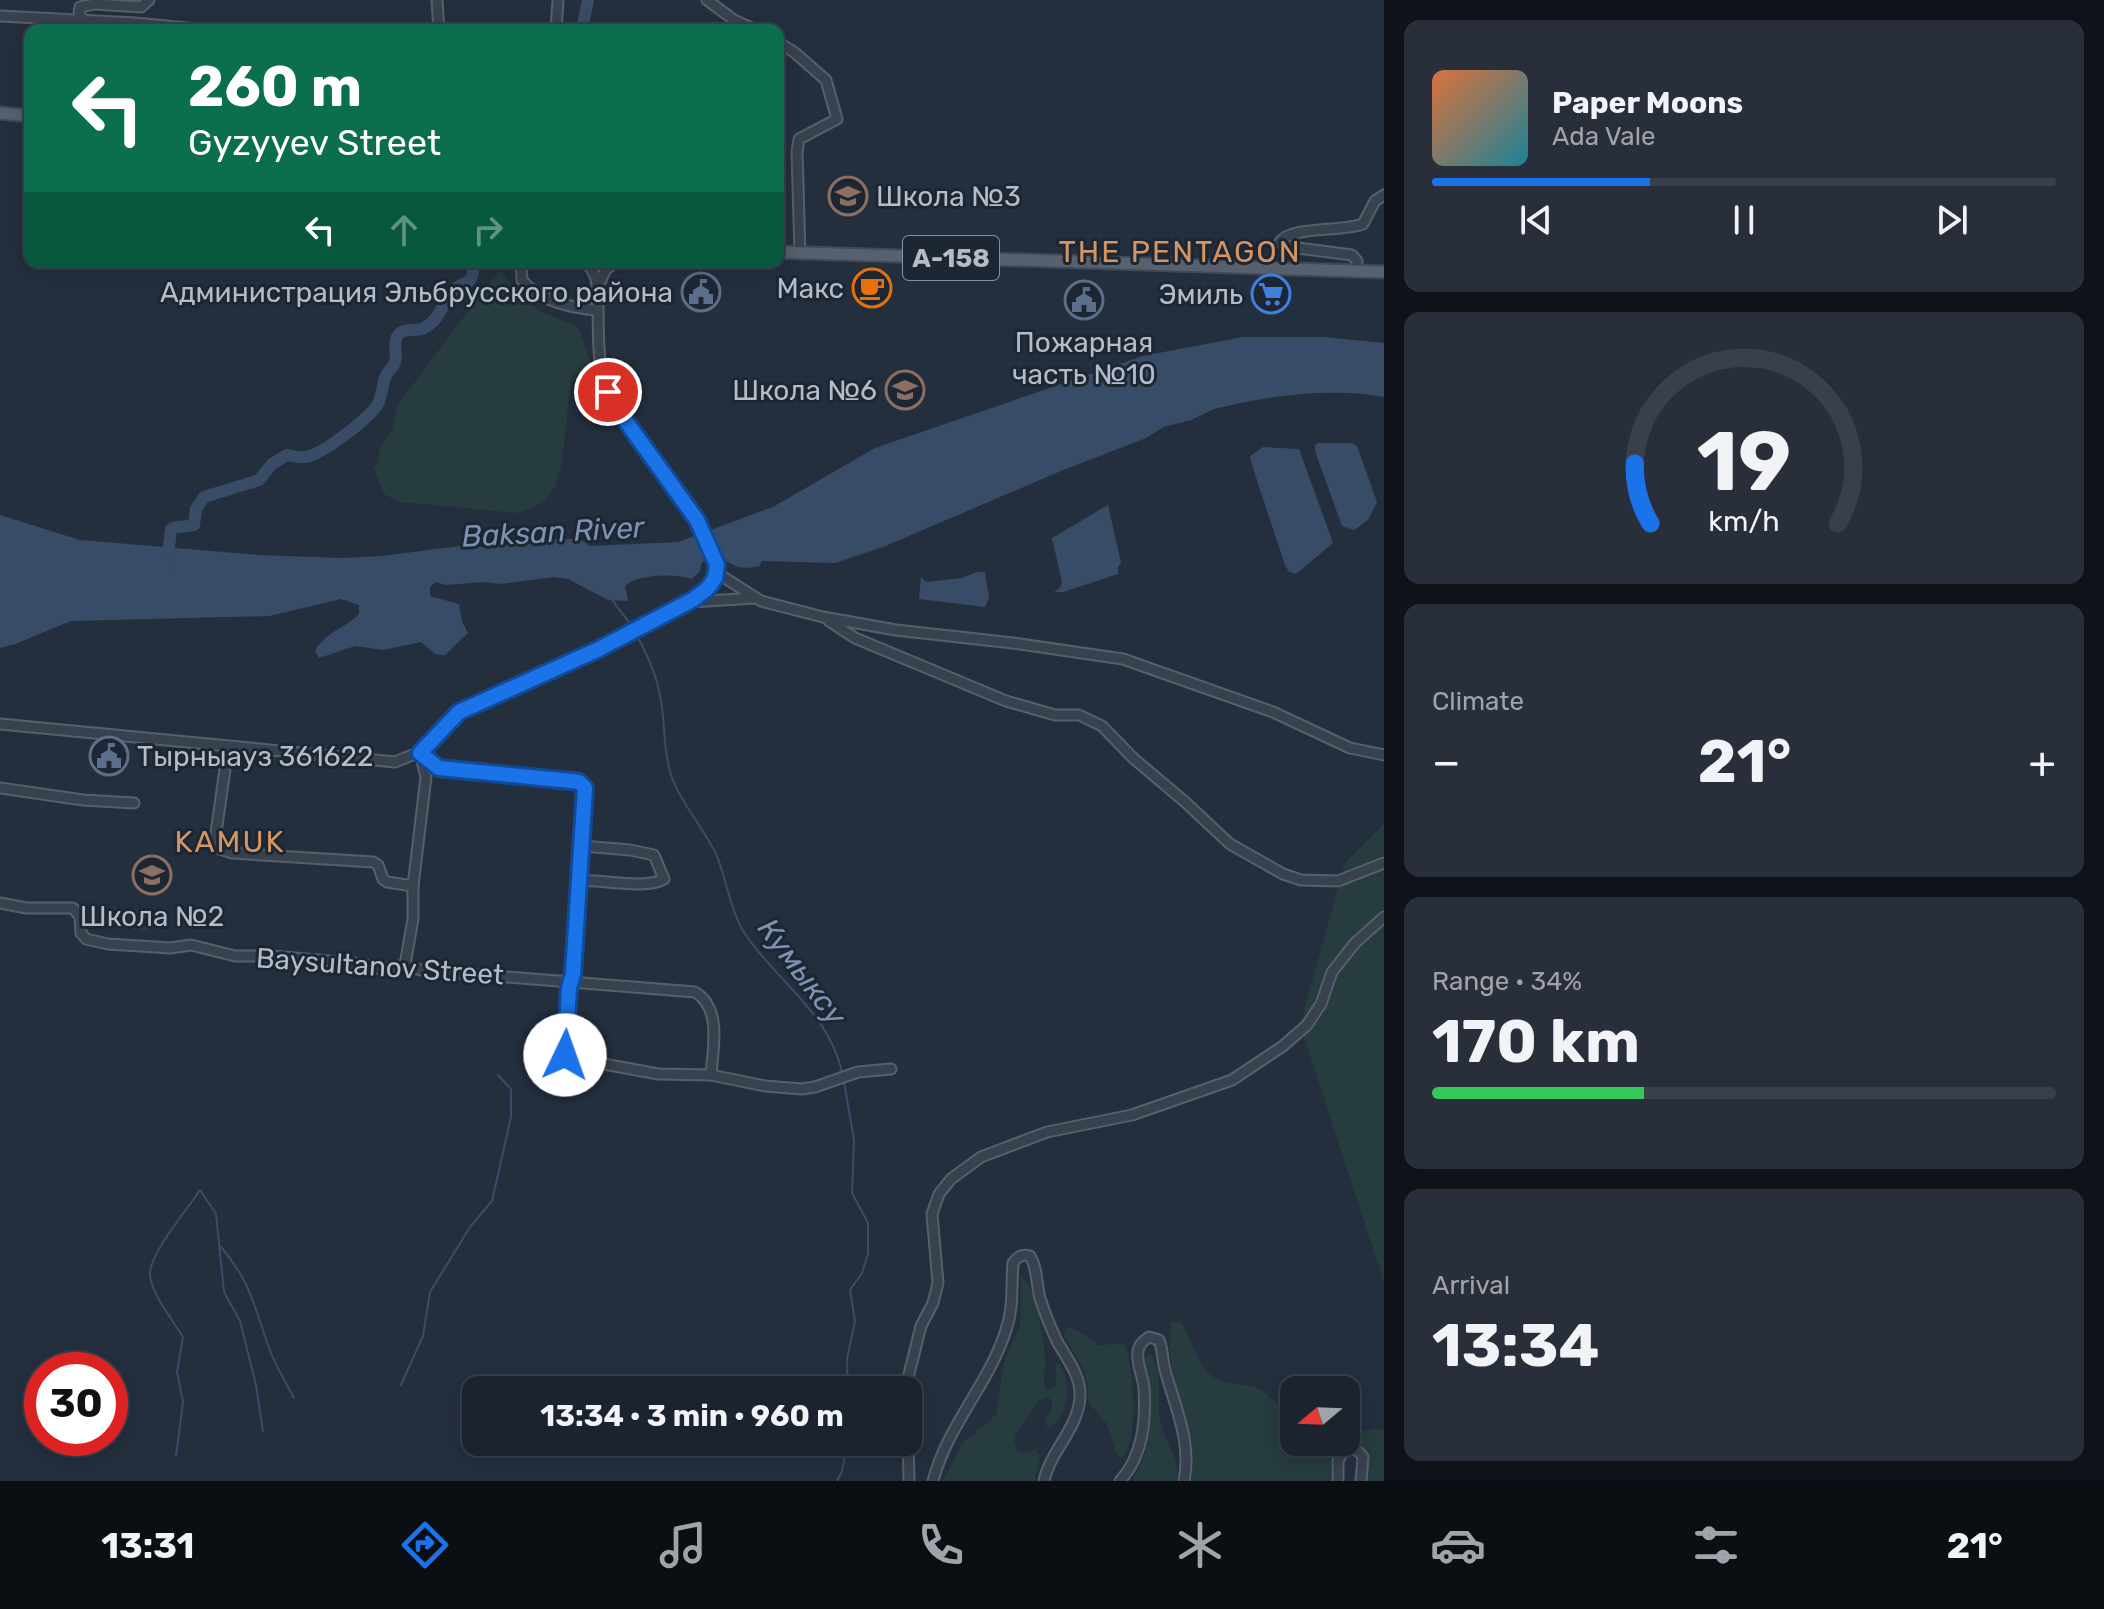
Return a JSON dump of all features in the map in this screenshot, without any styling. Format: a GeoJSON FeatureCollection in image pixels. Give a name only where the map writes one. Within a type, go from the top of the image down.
{"type":"FeatureCollection","features":[{"type":"Feature","properties":{"kind":"main road"},"geometry":{"type":"LineString","coordinates":[[0,113],[24,115]]}},
{"type":"Feature","properties":{"kind":"main road","name":"А-158"},"geometry":{"type":"LineString","coordinates":[[784,252],[1384,272]]}},
{"type":"Feature","properties":{"kind":"street"},"geometry":{"type":"LineString","coordinates":[[84,21],[79,13],[80,7],[95,4],[141,7],[149,0]]}},
{"type":"Feature","properties":{"kind":"street"},"geometry":{"type":"LineString","coordinates":[[437,0],[439,24]]}},
{"type":"Feature","properties":{"kind":"street"},"geometry":{"type":"LineString","coordinates":[[556,24],[558,0]]}},
{"type":"Feature","properties":{"kind":"street"},"geometry":{"type":"LineString","coordinates":[[707,0],[743,24]]}},
{"type":"Feature","properties":{"kind":"street"},"geometry":{"type":"LineString","coordinates":[[0,16],[146,24]]}},
{"type":"Feature","properties":{"kind":"street"},"geometry":{"type":"LineString","coordinates":[[784,46],[826,80],[837,119],[799,139],[800,253]]}},
{"type":"Feature","properties":{"kind":"street"},"geometry":{"type":"LineString","coordinates":[[1357,271],[1357,261],[1352,255],[1290,247],[1280,242],[1285,235],[1296,232],[1338,230],[1363,224],[1375,201],[1384,195]]}},
{"type":"Feature","properties":{"kind":"street"},"geometry":{"type":"LineString","coordinates":[[521,268],[522,280],[536,293],[576,307],[596,310]]}},
{"type":"Feature","properties":{"kind":"street"},"geometry":{"type":"LineString","coordinates":[[589,268],[594,273],[597,289],[600,365],[611,400],[703,530],[717,569],[755,598],[823,617],[896,630],[1123,659],[1273,712],[1350,748],[1384,755]]}},
{"type":"Feature","properties":{"kind":"street"},"geometry":{"type":"LineString","coordinates":[[597,289],[608,268]]}},
{"type":"Feature","properties":{"kind":"street"},"geometry":{"type":"LineString","coordinates":[[0,724],[385,763],[404,760],[420,753],[459,712],[584,657],[686,603],[708,588],[717,569]]}},
{"type":"Feature","properties":{"kind":"street"},"geometry":{"type":"LineString","coordinates":[[686,603],[755,598]]}},
{"type":"Feature","properties":{"kind":"street"},"geometry":{"type":"LineString","coordinates":[[823,617],[855,638],[1006,701],[1055,715],[1079,715],[1102,726],[1133,758],[1230,844],[1283,874],[1301,880],[1338,881],[1384,863]]}},
{"type":"Feature","properties":{"kind":"street"},"geometry":{"type":"LineString","coordinates":[[228,748],[214,847],[232,853],[373,862],[387,882],[413,886]]}},
{"type":"Feature","properties":{"kind":"street"},"geometry":{"type":"LineString","coordinates":[[420,753],[439,768],[571,781],[583,786],[586,801],[565,1055],[658,1074],[711,1075],[765,1086],[802,1089],[858,1072],[891,1069]]}},
{"type":"Feature","properties":{"kind":"street"},"geometry":{"type":"LineString","coordinates":[[405,965],[413,919],[413,886],[426,777],[420,753]]}},
{"type":"Feature","properties":{"kind":"street"},"geometry":{"type":"LineString","coordinates":[[0,788],[55,797],[134,803]]}},
{"type":"Feature","properties":{"kind":"street"},"geometry":{"type":"LineString","coordinates":[[579,881],[633,883],[664,879],[654,855],[582,846]]}},
{"type":"Feature","properties":{"kind":"street","name":"Baysultanov Street"},"geometry":{"type":"LineString","coordinates":[[0,903],[26,908],[73,908],[80,917],[81,933],[86,939],[108,944],[170,948],[191,945],[235,956],[272,956],[380,969],[405,965],[421,970],[683,990],[700,995],[712,1010],[711,1075]]}},
{"type":"Feature","properties":{"kind":"street"},"geometry":{"type":"LineString","coordinates":[[908,1376],[921,1326],[933,1303],[938,1283],[932,1214],[934,1202],[951,1179],[981,1157],[1023,1140],[1069,1126],[1132,1115],[1232,1080],[1283,1046],[1307,1025],[1321,1004],[1332,972],[1355,943],[1384,917]]}},
{"type":"Feature","properties":{"kind":"street"},"geometry":{"type":"LineString","coordinates":[[933,1481],[949,1437],[973,1400],[1006,1333],[1012,1311],[1013,1263],[1024,1254],[1030,1256],[1035,1264],[1040,1296],[1055,1336],[1076,1375],[1080,1396],[1071,1429],[1047,1467],[1044,1481]]}},
{"type":"Feature","properties":{"kind":"street"},"geometry":{"type":"LineString","coordinates":[[1120,1481],[1131,1469],[1141,1447],[1144,1386],[1138,1351],[1142,1342],[1149,1337],[1159,1340],[1184,1432],[1184,1481]]}},
{"type":"Feature","properties":{"kind":"street"},"geometry":{"type":"LineString","coordinates":[[1338,1481],[1338,1461],[1343,1452],[1353,1449],[1363,1457],[1361,1481]]}},
{"type":"Feature","properties":{"kind":"street"},"geometry":{"type":"LineString","coordinates":[[908,1456],[909,1481]]}},
{"type":"Feature","properties":{"kind":"green space"},"geometry":{"type":"Polygon","coordinates":[[[499,270],[524,301],[578,327],[593,369],[572,375],[561,467],[555,487],[542,503],[519,513],[399,502],[384,494],[373,467],[394,424],[397,406],[499,270]]]}},
{"type":"Feature","properties":{"kind":"green space"},"geometry":{"type":"Polygon","coordinates":[[[1384,824],[1384,1282],[1300,1025],[1345,863],[1384,824]]]}},
{"type":"Feature","properties":{"kind":"green space"},"geometry":{"type":"Polygon","coordinates":[[[110,907],[151,911],[149,931],[108,927],[110,907]]]}},
{"type":"Feature","properties":{"kind":"green space"},"geometry":{"type":"Polygon","coordinates":[[[1021,1277],[1031,1290],[1038,1313],[1045,1356],[1046,1389],[1050,1391],[1056,1385],[1056,1363],[1060,1364],[1066,1381],[1065,1408],[1061,1417],[1048,1429],[1045,1420],[1051,1411],[1052,1401],[1048,1397],[1039,1400],[1016,1436],[1014,1442],[1018,1451],[1027,1453],[1036,1449],[1040,1457],[1034,1481],[943,1481],[962,1444],[996,1415],[1004,1362],[1020,1325],[1021,1277]]]}},
{"type":"Feature","properties":{"kind":"green space"},"geometry":{"type":"Polygon","coordinates":[[[1180,1321],[1199,1360],[1210,1374],[1222,1381],[1258,1388],[1280,1405],[1280,1456],[1331,1456],[1330,1481],[1190,1481],[1188,1436],[1170,1352],[1171,1323],[1180,1321]]]}},
{"type":"Feature","properties":{"kind":"green space"},"geometry":{"type":"Polygon","coordinates":[[[1067,1326],[1099,1346],[1118,1343],[1126,1347],[1131,1371],[1133,1418],[1129,1446],[1124,1456],[1117,1454],[1107,1424],[1089,1403],[1082,1367],[1064,1335],[1067,1326]]]}},
{"type":"Feature","properties":{"kind":"green space"},"geometry":{"type":"Polygon","coordinates":[[[1148,1353],[1158,1373],[1160,1423],[1176,1463],[1177,1481],[1132,1481],[1145,1454],[1145,1363],[1148,1353]]]}},
{"type":"Feature","properties":{"kind":"green space"},"geometry":{"type":"Polygon","coordinates":[[[1360,1428],[1364,1431],[1378,1428],[1384,1431],[1384,1481],[1363,1481],[1367,1457],[1360,1444],[1360,1428]]]}},
{"type":"Feature","properties":{"kind":"water"},"geometry":{"type":"Polygon","coordinates":[[[1243,337],[1323,337],[1384,343],[1384,397],[1343,393],[1299,394],[1214,409],[1191,420],[1164,427],[1146,438],[883,547],[835,563],[762,561],[759,566],[744,568],[721,559],[710,560],[702,562],[700,571],[692,579],[657,576],[630,582],[625,586],[628,601],[608,600],[568,579],[554,577],[500,584],[446,585],[436,582],[430,587],[430,596],[459,604],[468,633],[445,655],[435,654],[421,642],[383,650],[355,646],[319,658],[315,650],[321,643],[359,614],[359,605],[341,599],[269,616],[71,621],[0,648],[0,515],[80,540],[258,555],[382,556],[460,546],[485,547],[561,539],[580,539],[590,546],[678,542],[773,507],[875,448],[1143,356],[1243,337]]]}},
{"type":"Feature","properties":{"kind":"water"},"geometry":{"type":"Polygon","coordinates":[[[1318,443],[1352,443],[1357,446],[1377,502],[1368,520],[1354,530],[1342,526],[1315,451],[1318,443]]]}},
{"type":"Feature","properties":{"kind":"water"},"geometry":{"type":"Polygon","coordinates":[[[1263,447],[1299,449],[1333,543],[1296,574],[1289,572],[1285,565],[1252,465],[1250,456],[1263,447]]]}},
{"type":"Feature","properties":{"kind":"water"},"geometry":{"type":"Polygon","coordinates":[[[1108,505],[1121,563],[1118,574],[1063,592],[1054,592],[1062,582],[1052,538],[1108,505]]]}},
{"type":"Feature","properties":{"kind":"water"},"geometry":{"type":"Polygon","coordinates":[[[985,572],[989,598],[985,607],[919,599],[921,577],[926,582],[962,578],[985,572]]]}},
{"type":"Feature","properties":{"kind":"waterway"},"geometry":{"type":"LineString","coordinates":[[583,24],[588,0]]}},
{"type":"Feature","properties":{"kind":"waterway"},"geometry":{"type":"LineString","coordinates":[[167,564],[171,529],[194,525],[196,509],[204,497],[259,480],[272,464],[287,455],[305,457],[322,450],[370,413],[378,404],[386,376],[395,362],[397,336],[431,323],[453,291],[470,281],[473,268]]}},
{"type":"Feature","properties":{"kind":"waterway","name":"Кумыксу"},"geometry":{"type":"LineString","coordinates":[[612,599],[633,629]]}},
{"type":"Feature","properties":{"kind":"waterway","name":"Кумыксу"},"geometry":{"type":"LineString","coordinates":[[636,634],[657,684],[671,775],[716,854],[737,920],[755,947],[825,1031],[842,1072]]}},
{"type":"Feature","properties":{"kind":"waterway"},"geometry":{"type":"LineString","coordinates":[[401,1385],[423,1336],[430,1292],[470,1227],[492,1201],[511,1117],[511,1089],[498,1075]]}},
{"type":"Feature","properties":{"kind":"waterway","name":"Кумыксу"},"geometry":{"type":"LineString","coordinates":[[844,1082],[854,1140],[852,1193],[868,1223],[868,1254],[862,1273],[850,1290],[855,1321],[847,1359],[848,1376]]}},
{"type":"Feature","properties":{"kind":"waterway"},"geometry":{"type":"LineString","coordinates":[[176,1456],[183,1402],[177,1372],[183,1337],[159,1299],[150,1276],[155,1257],[200,1190],[216,1214],[224,1292],[240,1321],[256,1385],[263,1431]]}},
{"type":"Feature","properties":{"kind":"waterway"},"geometry":{"type":"LineString","coordinates":[[220,1246],[246,1285],[271,1353],[294,1398]]}},
{"type":"Feature","properties":{"kind":"waterway","name":"Кумыксу"},"geometry":{"type":"LineString","coordinates":[[837,1481],[845,1456]]}},
{"type":"Feature","properties":{"kind":"place","name":"Школа №3"},"geometry":{"type":"Point","coordinates":[848,196]}},
{"type":"Feature","properties":{"kind":"place","name":"Макс"},"geometry":{"type":"Point","coordinates":[872,288]}},
{"type":"Feature","properties":{"kind":"place","name":"Администрация Эльбрусского района"},"geometry":{"type":"Point","coordinates":[701,292]}},
{"type":"Feature","properties":{"kind":"place","name":"Эмиль"},"geometry":{"type":"Point","coordinates":[1271,294]}},
{"type":"Feature","properties":{"kind":"place","name":"Пожарная часть №10"},"geometry":{"type":"Point","coordinates":[1084,300]}},
{"type":"Feature","properties":{"kind":"place","name":"Школа №6"},"geometry":{"type":"Point","coordinates":[905,390]}},
{"type":"Feature","properties":{"kind":"place","name":"Тырныауз 361622"},"geometry":{"type":"Point","coordinates":[109,756]}},
{"type":"Feature","properties":{"kind":"place","name":"Школа №2"},"geometry":{"type":"Point","coordinates":[152,875]}},
{"type":"Feature","properties":{"kind":"district","name":"THE PENTAGON"},"geometry":{"type":"Point","coordinates":[1180,252]}},
{"type":"Feature","properties":{"kind":"district","name":"KAMUK"},"geometry":{"type":"Point","coordinates":[230,842]}},
{"type":"Feature","properties":{"kind":"route"},"geometry":{"type":"LineString","coordinates":[[565,1055],[585,788],[579,782],[439,768],[420,753],[459,712],[584,657],[694,599],[715,578],[717,565],[703,530],[614,405],[608,392]]}},
{"type":"Feature","properties":{"kind":"water label","name":"Baksan River"},"geometry":{"type":"Point","coordinates":[553,532]}}]}
